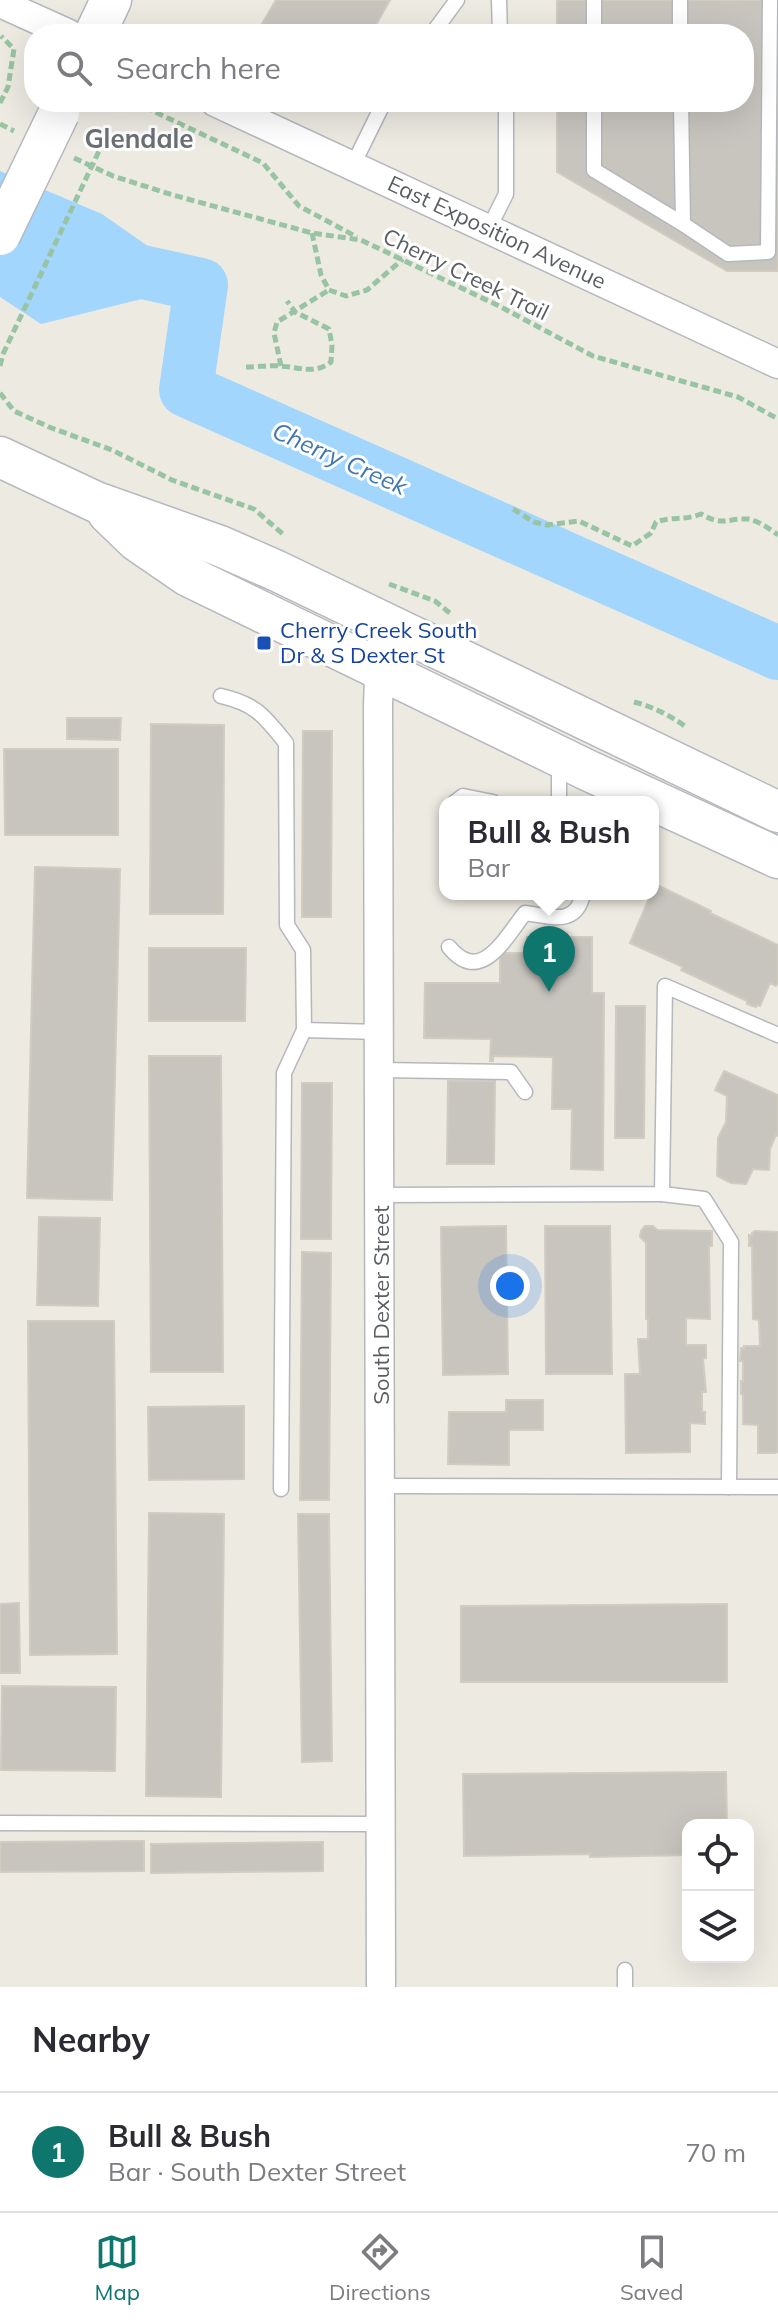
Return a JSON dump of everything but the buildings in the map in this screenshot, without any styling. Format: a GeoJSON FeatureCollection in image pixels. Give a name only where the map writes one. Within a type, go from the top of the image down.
{"type":"FeatureCollection","features":[{"type":"Feature","properties":{"kind":"main road"},"geometry":{"type":"LineString","coordinates":[[100,24],[111,0]]}},
{"type":"Feature","properties":{"kind":"main road"},"geometry":{"type":"LineString","coordinates":[[0,235],[60,112]]}},
{"type":"Feature","properties":{"kind":"main road"},"geometry":{"type":"LineString","coordinates":[[0,457],[96,502],[220,546],[778,812]]}},
{"type":"Feature","properties":{"kind":"main road"},"geometry":{"type":"LineString","coordinates":[[96,502],[137,541],[188,576],[379,671],[644,796]]}},
{"type":"Feature","properties":{"kind":"main road"},"geometry":{"type":"LineString","coordinates":[[659,803],[778,858]]}},
{"type":"Feature","properties":{"kind":"street"},"geometry":{"type":"LineString","coordinates":[[7,6],[47,24]]}},
{"type":"Feature","properties":{"kind":"street","name":"East Exposition Avenue"},"geometry":{"type":"LineString","coordinates":[[237,112],[778,364]]}},
{"type":"Feature","properties":{"kind":"street","name":"South Dexter Street"},"geometry":{"type":"LineString","coordinates":[[381,1987],[378,705],[385,623]]}},
{"type":"Feature","properties":{"kind":"lane"},"geometry":{"type":"LineString","coordinates":[[439,24],[457,0]]}},
{"type":"Feature","properties":{"kind":"lane"},"geometry":{"type":"LineString","coordinates":[[499,0],[500,24]]}},
{"type":"Feature","properties":{"kind":"lane"},"geometry":{"type":"LineString","coordinates":[[594,0],[594,24]]}},
{"type":"Feature","properties":{"kind":"lane"},"geometry":{"type":"LineString","coordinates":[[680,0],[680,24]]}},
{"type":"Feature","properties":{"kind":"lane"},"geometry":{"type":"LineString","coordinates":[[594,112],[594,170],[728,254],[768,252],[770,0]]}},
{"type":"Feature","properties":{"kind":"lane"},"geometry":{"type":"LineString","coordinates":[[353,165],[379,112]]}},
{"type":"Feature","properties":{"kind":"lane"},"geometry":{"type":"LineString","coordinates":[[489,228],[506,194],[506,112]]}},
{"type":"Feature","properties":{"kind":"lane"},"geometry":{"type":"LineString","coordinates":[[681,112],[683,224]]}},
{"type":"Feature","properties":{"kind":"lane"},"geometry":{"type":"LineString","coordinates":[[221,696],[243,701],[258,712],[286,743],[287,925],[303,950],[304,1030],[284,1073],[281,1489]]}},
{"type":"Feature","properties":{"kind":"lane"},"geometry":{"type":"LineString","coordinates":[[559,757],[559,796]]}},
{"type":"Feature","properties":{"kind":"lane"},"geometry":{"type":"LineString","coordinates":[[449,947],[461,959],[473,963],[483,961],[525,913],[563,918],[571,916],[581,900]]}},
{"type":"Feature","properties":{"kind":"lane"},"geometry":{"type":"LineString","coordinates":[[662,1194],[665,986],[778,1035]]}},
{"type":"Feature","properties":{"kind":"lane"},"geometry":{"type":"LineString","coordinates":[[304,1030],[380,1032]]}},
{"type":"Feature","properties":{"kind":"lane"},"geometry":{"type":"LineString","coordinates":[[380,1070],[511,1072],[525,1092]]}},
{"type":"Feature","properties":{"kind":"lane"},"geometry":{"type":"LineString","coordinates":[[380,1195],[662,1194],[704,1199],[731,1242],[729,1487]]}},
{"type":"Feature","properties":{"kind":"lane"},"geometry":{"type":"LineString","coordinates":[[381,1486],[778,1487]]}},
{"type":"Feature","properties":{"kind":"lane"},"geometry":{"type":"LineString","coordinates":[[0,1823],[382,1824]]}},
{"type":"Feature","properties":{"kind":"lane"},"geometry":{"type":"LineString","coordinates":[[625,1970],[625,1987]]}},
{"type":"Feature","properties":{"kind":"path"},"geometry":{"type":"LineString","coordinates":[[0,36],[14,49],[8,87],[0,103]]}},
{"type":"Feature","properties":{"kind":"path"},"geometry":{"type":"LineString","coordinates":[[155,112],[263,163],[299,206],[361,240]]}},
{"type":"Feature","properties":{"kind":"path"},"geometry":{"type":"LineString","coordinates":[[0,124],[14,131]]}},
{"type":"Feature","properties":{"kind":"path"},"geometry":{"type":"LineString","coordinates":[[0,366],[108,132]]}},
{"type":"Feature","properties":{"kind":"path","name":"Cherry Creek Trail"},"geometry":{"type":"LineString","coordinates":[[70,157],[113,176],[173,195],[312,233],[361,240],[593,356],[738,397],[778,419]]}},
{"type":"Feature","properties":{"kind":"path"},"geometry":{"type":"LineString","coordinates":[[312,233],[321,275],[329,290],[346,296],[367,290],[403,259]]}},
{"type":"Feature","properties":{"kind":"path"},"geometry":{"type":"LineString","coordinates":[[281,366],[274,333],[277,322],[329,290]]}},
{"type":"Feature","properties":{"kind":"path"},"geometry":{"type":"LineString","coordinates":[[246,367],[322,369],[331,362],[329,329],[295,312],[287,301]]}},
{"type":"Feature","properties":{"kind":"path"},"geometry":{"type":"LineString","coordinates":[[513,509],[534,522],[547,525],[579,521],[632,546],[651,533],[656,522],[668,518],[686,520],[701,514],[712,520],[730,522],[750,519],[778,535]]}},
{"type":"Feature","properties":{"kind":"path"},"geometry":{"type":"LineString","coordinates":[[770,530],[778,522]]}},
{"type":"Feature","properties":{"kind":"water"},"geometry":{"type":"Polygon","coordinates":[[[0,171],[102,214],[202,284],[41,324],[0,297],[0,171]]]}},
{"type":"Feature","properties":{"kind":"waterway","name":"Cherry Creek"},"geometry":{"type":"LineString","coordinates":[[129,269],[201,285],[186,390],[778,653]]}},
{"type":"Feature","properties":{"kind":"place","name":"Cherry Creek South Dr & S Dexter St"},"geometry":{"type":"Point","coordinates":[264,643]}},
{"type":"Feature","properties":{"kind":"place","name":"Bull & Bush"},"geometry":{"type":"Point","coordinates":[549,992]}},
{"type":"Feature","properties":{"kind":"district","name":"Glendale"},"geometry":{"type":"Point","coordinates":[139,138]}}]}
